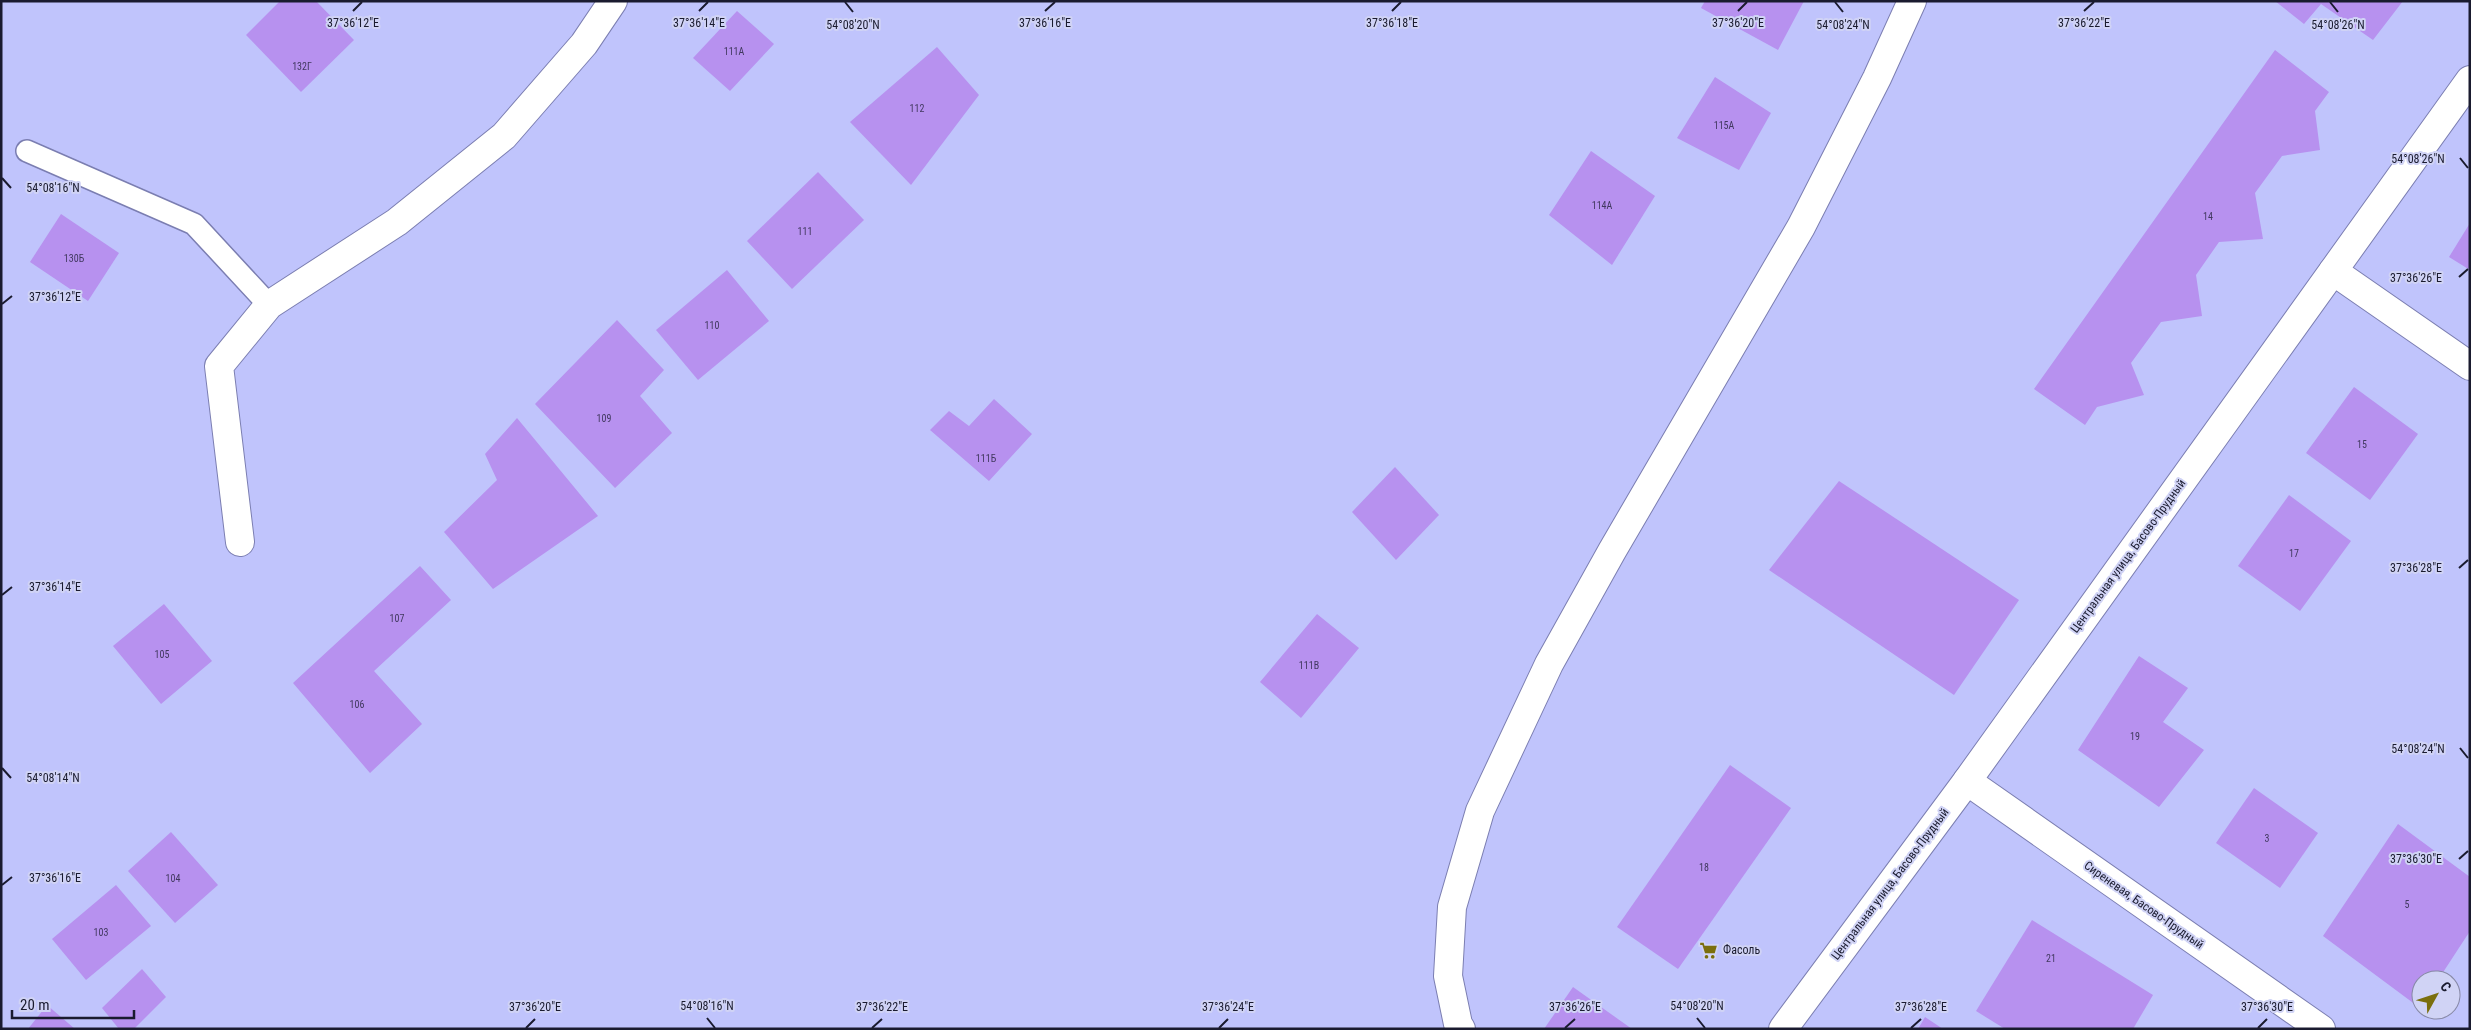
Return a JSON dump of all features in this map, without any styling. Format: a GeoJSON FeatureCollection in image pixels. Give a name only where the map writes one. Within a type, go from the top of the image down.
{"type":"FeatureCollection","features":[{"type":"Feature","properties":{"kind":"street"},"geometry":{"type":"LineString","coordinates":[[240,542],[219,366],[269,305],[397,222],[504,136],[584,44],[613,1]]}},
{"type":"Feature","properties":{"kind":"street"},"geometry":{"type":"LineString","coordinates":[[1461,1029],[1458,1024],[1448,976],[1452,907],[1480,811],[1549,664],[1568,629],[1801,227],[1877,78],[1912,1]]}},
{"type":"Feature","properties":{"kind":"street","name":"Центральная улица, Басово-Прудный"},"geometry":{"type":"LineString","coordinates":[[1783,1029],[1967,781],[2470,80]]}},
{"type":"Feature","properties":{"kind":"street"},"geometry":{"type":"LineString","coordinates":[[2333,272],[2470,366]]}},
{"type":"Feature","properties":{"kind":"street","name":"Сиреневая, Басово-Прудный"},"geometry":{"type":"LineString","coordinates":[[1967,781],[2321,1029]]}},
{"type":"Feature","properties":{"kind":"lane"},"geometry":{"type":"LineString","coordinates":[[26,150],[194,224],[269,305]]}},
{"type":"Feature","properties":{"kind":"building"},"geometry":{"type":"Polygon","coordinates":[[[280,1],[316,1],[354,40],[301,92],[246,35],[280,1]]]}},
{"type":"Feature","properties":{"kind":"building"},"geometry":{"type":"Polygon","coordinates":[[[1705,1],[1804,1],[1778,50],[1701,8],[1705,1]]]}},
{"type":"Feature","properties":{"kind":"building"},"geometry":{"type":"Polygon","coordinates":[[[2275,1],[2403,1],[2373,40],[2321,4],[2304,24],[2275,1]]]}},
{"type":"Feature","properties":{"kind":"building"},"geometry":{"type":"Polygon","coordinates":[[[737,11],[774,44],[730,91],[693,58],[737,11]]]}},
{"type":"Feature","properties":{"kind":"building"},"geometry":{"type":"Polygon","coordinates":[[[937,47],[979,95],[911,185],[850,122],[937,47]]]}},
{"type":"Feature","properties":{"kind":"building"},"geometry":{"type":"Polygon","coordinates":[[[2275,50],[2329,92],[2315,111],[2320,150],[2282,156],[2255,193],[2263,239],[2219,242],[2196,275],[2202,316],[2161,322],[2131,363],[2144,395],[2097,407],[2085,425],[2034,389],[2275,50]]]}},
{"type":"Feature","properties":{"kind":"building"},"geometry":{"type":"Polygon","coordinates":[[[1715,77],[1771,113],[1739,170],[1677,138],[1715,77]]]}},
{"type":"Feature","properties":{"kind":"building"},"geometry":{"type":"Polygon","coordinates":[[[1591,151],[1655,196],[1612,265],[1549,215],[1591,151]]]}},
{"type":"Feature","properties":{"kind":"building"},"geometry":{"type":"Polygon","coordinates":[[[818,172],[864,220],[792,289],[747,241],[818,172]]]}},
{"type":"Feature","properties":{"kind":"building"},"geometry":{"type":"Polygon","coordinates":[[[61,214],[119,253],[88,301],[30,262],[61,214]]]}},
{"type":"Feature","properties":{"kind":"building"},"geometry":{"type":"Polygon","coordinates":[[[2470,223],[2470,270],[2449,257],[2470,223]]]}},
{"type":"Feature","properties":{"kind":"building"},"geometry":{"type":"Polygon","coordinates":[[[727,270],[769,321],[698,380],[656,330],[727,270]]]}},
{"type":"Feature","properties":{"kind":"building"},"geometry":{"type":"Polygon","coordinates":[[[617,320],[664,370],[640,396],[672,433],[615,488],[535,404],[617,320]]]}},
{"type":"Feature","properties":{"kind":"building"},"geometry":{"type":"Polygon","coordinates":[[[2354,387],[2418,434],[2370,500],[2306,453],[2354,387]]]}},
{"type":"Feature","properties":{"kind":"building"},"geometry":{"type":"Polygon","coordinates":[[[994,399],[1032,434],[989,481],[930,430],[949,411],[969,426],[994,399]]]}},
{"type":"Feature","properties":{"kind":"building"},"geometry":{"type":"Polygon","coordinates":[[[517,418],[598,516],[493,589],[444,532],[497,480],[485,454],[517,418]]]}},
{"type":"Feature","properties":{"kind":"building"},"geometry":{"type":"Polygon","coordinates":[[[1395,467],[1439,515],[1396,560],[1352,512],[1395,467]]]}},
{"type":"Feature","properties":{"kind":"building"},"geometry":{"type":"Polygon","coordinates":[[[1839,481],[2019,600],[1954,695],[1769,570],[1839,481]]]}},
{"type":"Feature","properties":{"kind":"building"},"geometry":{"type":"Polygon","coordinates":[[[2289,495],[2351,541],[2300,611],[2238,566],[2289,495]]]}},
{"type":"Feature","properties":{"kind":"building"},"geometry":{"type":"Polygon","coordinates":[[[420,566],[451,600],[374,671],[422,724],[370,773],[293,683],[420,566]]]}},
{"type":"Feature","properties":{"kind":"building"},"geometry":{"type":"Polygon","coordinates":[[[164,604],[212,661],[161,704],[113,646],[164,604]]]}},
{"type":"Feature","properties":{"kind":"building"},"geometry":{"type":"Polygon","coordinates":[[[1317,614],[1359,648],[1301,718],[1260,682],[1317,614]]]}},
{"type":"Feature","properties":{"kind":"building"},"geometry":{"type":"Polygon","coordinates":[[[2139,656],[2188,688],[2163,722],[2204,750],[2159,807],[2078,750],[2139,656]]]}},
{"type":"Feature","properties":{"kind":"building"},"geometry":{"type":"Polygon","coordinates":[[[1730,765],[1791,808],[1678,969],[1617,927],[1730,765]]]}},
{"type":"Feature","properties":{"kind":"building"},"geometry":{"type":"Polygon","coordinates":[[[2254,788],[2318,833],[2280,888],[2216,843],[2254,788]]]}},
{"type":"Feature","properties":{"kind":"building"},"geometry":{"type":"Polygon","coordinates":[[[2398,824],[2470,877],[2470,931],[2445,970],[2411,970],[2411,1001],[2323,936],[2398,824]]]}},
{"type":"Feature","properties":{"kind":"building"},"geometry":{"type":"Polygon","coordinates":[[[171,832],[218,885],[175,923],[128,871],[171,832]]]}},
{"type":"Feature","properties":{"kind":"building"},"geometry":{"type":"Polygon","coordinates":[[[116,885],[151,926],[86,980],[52,939],[116,885]]]}},
{"type":"Feature","properties":{"kind":"building"},"geometry":{"type":"Polygon","coordinates":[[[2032,920],[2153,995],[2133,1029],[2005,1029],[1976,1011],[2032,920]]]}},
{"type":"Feature","properties":{"kind":"building"},"geometry":{"type":"Polygon","coordinates":[[[142,969],[166,997],[134,1029],[119,1029],[102,1008],[142,969]]]}},
{"type":"Feature","properties":{"kind":"building"},"geometry":{"type":"Polygon","coordinates":[[[1573,987],[1632,1029],[1544,1029],[1573,987]]]}},
{"type":"Feature","properties":{"kind":"building"},"geometry":{"type":"Polygon","coordinates":[[[47,1005],[75,1029],[28,1029],[47,1005]]]}},
{"type":"Feature","properties":{"kind":"building"},"geometry":{"type":"Polygon","coordinates":[[[1925,1017],[1943,1029],[1918,1029],[1925,1017]]]}},
{"type":"Feature","properties":{"kind":"place","name":"Фасоль"},"geometry":{"type":"Point","coordinates":[1709,950]}}]}
